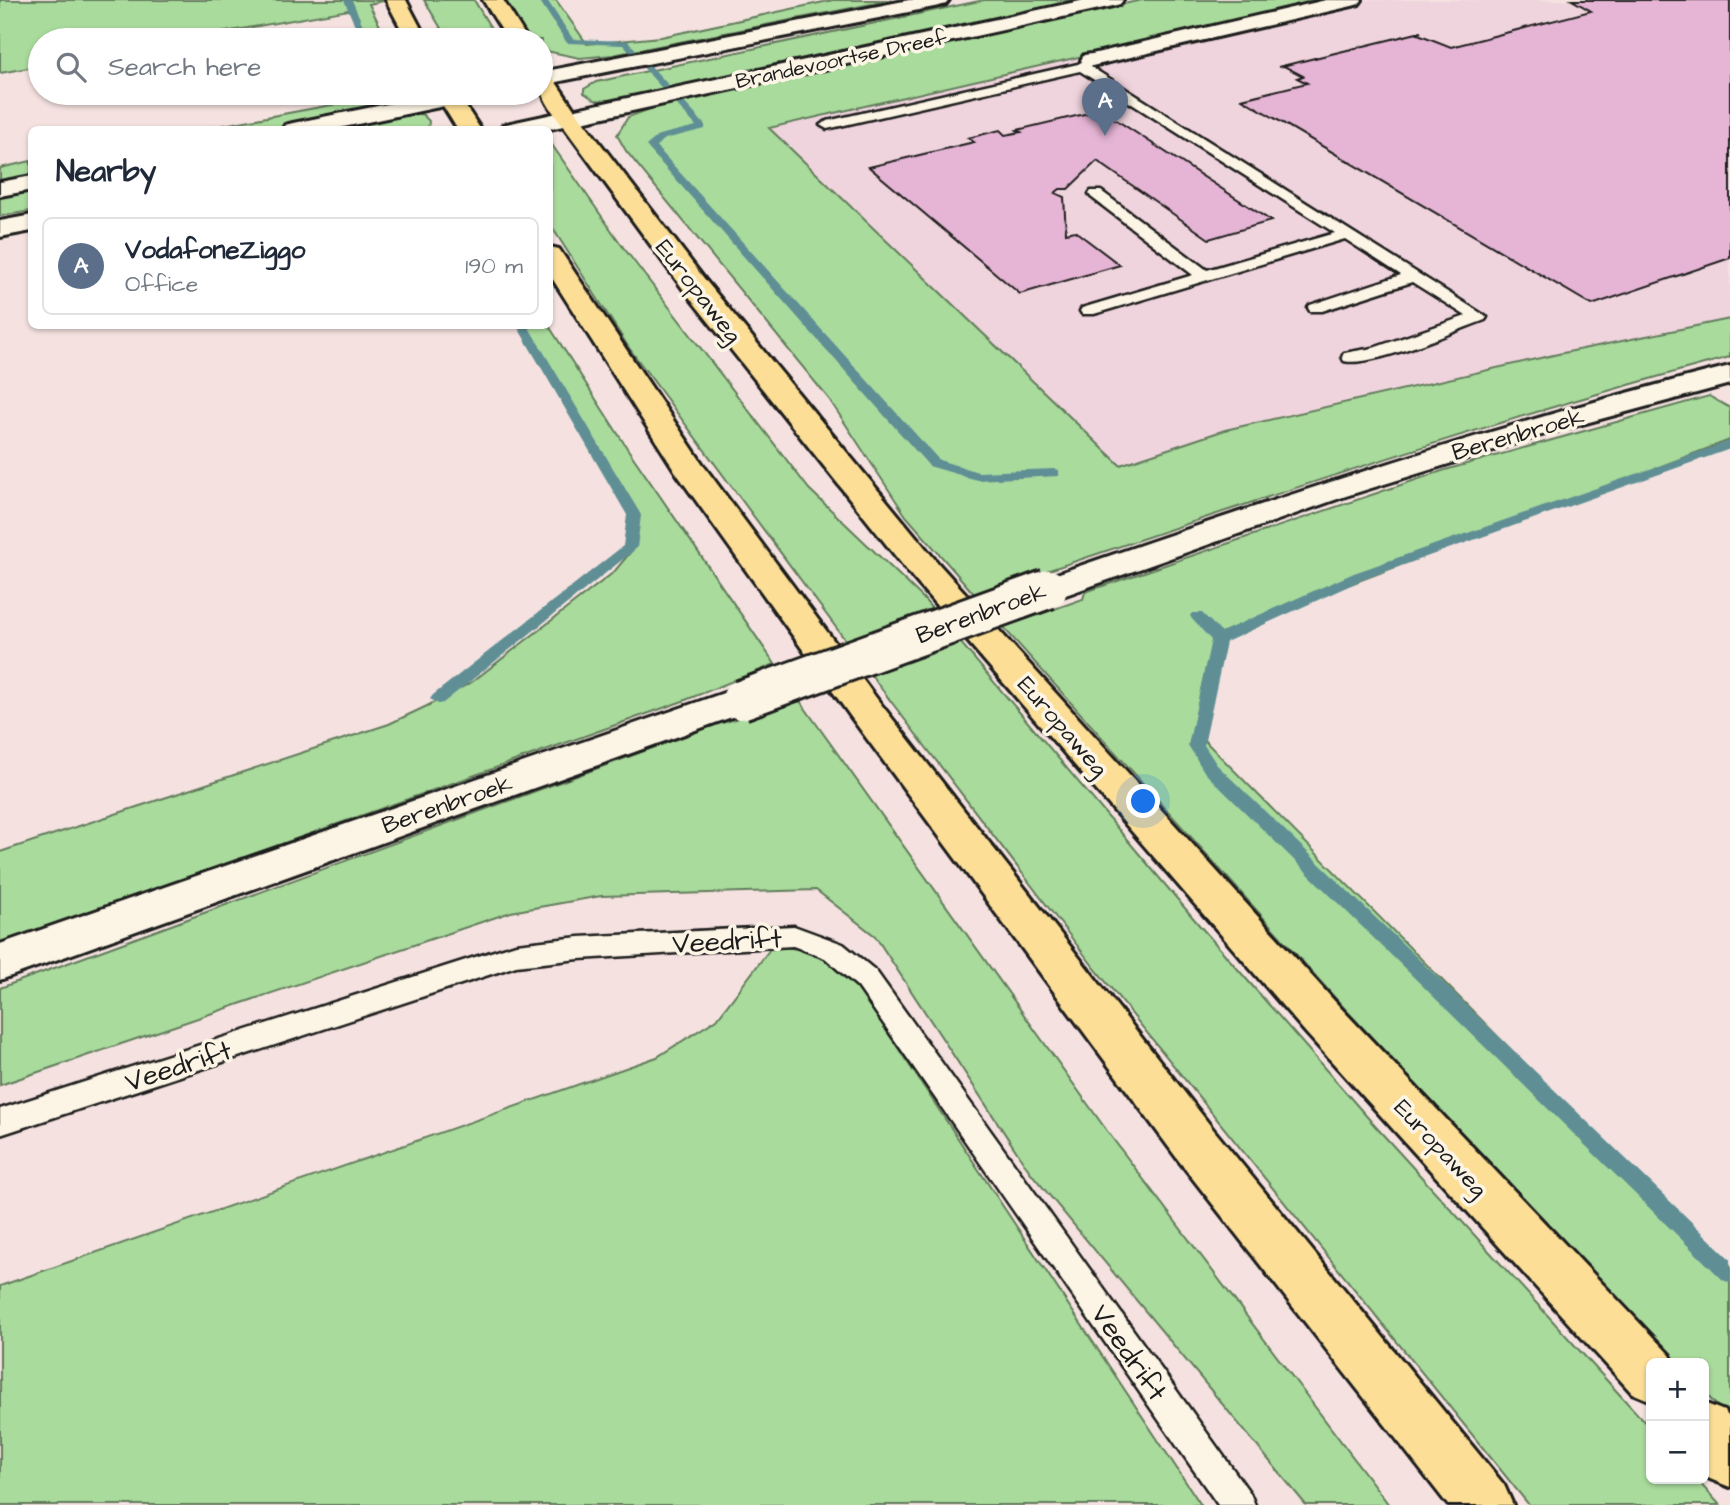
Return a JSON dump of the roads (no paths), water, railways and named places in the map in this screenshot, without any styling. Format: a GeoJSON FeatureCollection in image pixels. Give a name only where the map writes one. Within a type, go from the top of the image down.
{"type":"FeatureCollection","features":[{"type":"Feature","properties":{"kind":"main road"},"geometry":{"type":"LineString","coordinates":[[396,0],[411,28]]}},
{"type":"Feature","properties":{"kind":"main road"},"geometry":{"type":"LineString","coordinates":[[493,0],[510,28]]}},
{"type":"Feature","properties":{"kind":"main road","name":"Europaweg"},"geometry":{"type":"LineString","coordinates":[[553,95],[672,256],[925,570],[1322,1019],[1646,1369]]}},
{"type":"Feature","properties":{"kind":"main road"},"geometry":{"type":"LineString","coordinates":[[454,105],[467,126]]}},
{"type":"Feature","properties":{"kind":"main road"},"geometry":{"type":"LineString","coordinates":[[553,260],[693,474],[872,719],[1196,1145],[1484,1505]]}},
{"type":"Feature","properties":{"kind":"main road"},"geometry":{"type":"LineString","coordinates":[[1709,1436],[1730,1459]]}},
{"type":"Feature","properties":{"kind":"street","name":"Brandevoortse Dreef"},"geometry":{"type":"LineString","coordinates":[[553,76],[939,0]]}},
{"type":"Feature","properties":{"kind":"street","name":"Brandevoortse Dreef"},"geometry":{"type":"LineString","coordinates":[[531,126],[1113,0]]}},
{"type":"Feature","properties":{"kind":"street"},"geometry":{"type":"LineString","coordinates":[[1087,64],[1352,0]]}},
{"type":"Feature","properties":{"kind":"street"},"geometry":{"type":"LineString","coordinates":[[311,126],[403,105]]}},
{"type":"Feature","properties":{"kind":"street"},"geometry":{"type":"LineString","coordinates":[[0,189],[28,184]]}},
{"type":"Feature","properties":{"kind":"street"},"geometry":{"type":"LineString","coordinates":[[0,229],[28,224]]}},
{"type":"Feature","properties":{"kind":"street","name":"Berenbroek"},"geometry":{"type":"LineString","coordinates":[[0,962],[1335,489],[1534,428],[1730,375]]}},
{"type":"Feature","properties":{"kind":"lane"},"geometry":{"type":"LineString","coordinates":[[827,125],[1087,64],[1346,234],[1479,317],[1376,353],[1350,357]]}},
{"type":"Feature","properties":{"kind":"lane"},"geometry":{"type":"LineString","coordinates":[[1096,194],[1203,275]]}},
{"type":"Feature","properties":{"kind":"lane"},"geometry":{"type":"LineString","coordinates":[[1088,311],[1346,234]]}},
{"type":"Feature","properties":{"kind":"lane"},"geometry":{"type":"LineString","coordinates":[[1316,308],[1414,276]]}},
{"type":"Feature","properties":{"kind":"lane","name":"Veedrift"},"geometry":{"type":"LineString","coordinates":[[0,1122],[516,955],[579,948],[794,936],[834,951],[867,979],[1238,1505]]}},
{"type":"Feature","properties":{"kind":"waterway"},"geometry":{"type":"LineString","coordinates":[[348,0],[360,28]]}},
{"type":"Feature","properties":{"kind":"waterway"},"geometry":{"type":"LineString","coordinates":[[543,0],[570,41],[625,43],[702,127],[662,137],[651,146],[934,463],[977,476],[1054,473]]}},
{"type":"Feature","properties":{"kind":"waterway"},"geometry":{"type":"LineString","coordinates":[[438,699],[630,548],[634,515],[524,329]]}},
{"type":"Feature","properties":{"kind":"waterway"},"geometry":{"type":"LineString","coordinates":[[1219,639],[1359,576],[1730,445]]}},
{"type":"Feature","properties":{"kind":"waterway"},"geometry":{"type":"LineString","coordinates":[[1197,616],[1219,639]]}},
{"type":"Feature","properties":{"kind":"waterway"},"geometry":{"type":"LineString","coordinates":[[1219,639],[1196,745],[1211,769],[1730,1273]]}},
{"type":"Feature","properties":{"kind":"place","name":"VodafoneZiggo"},"geometry":{"type":"Point","coordinates":[1105,136]}}]}
